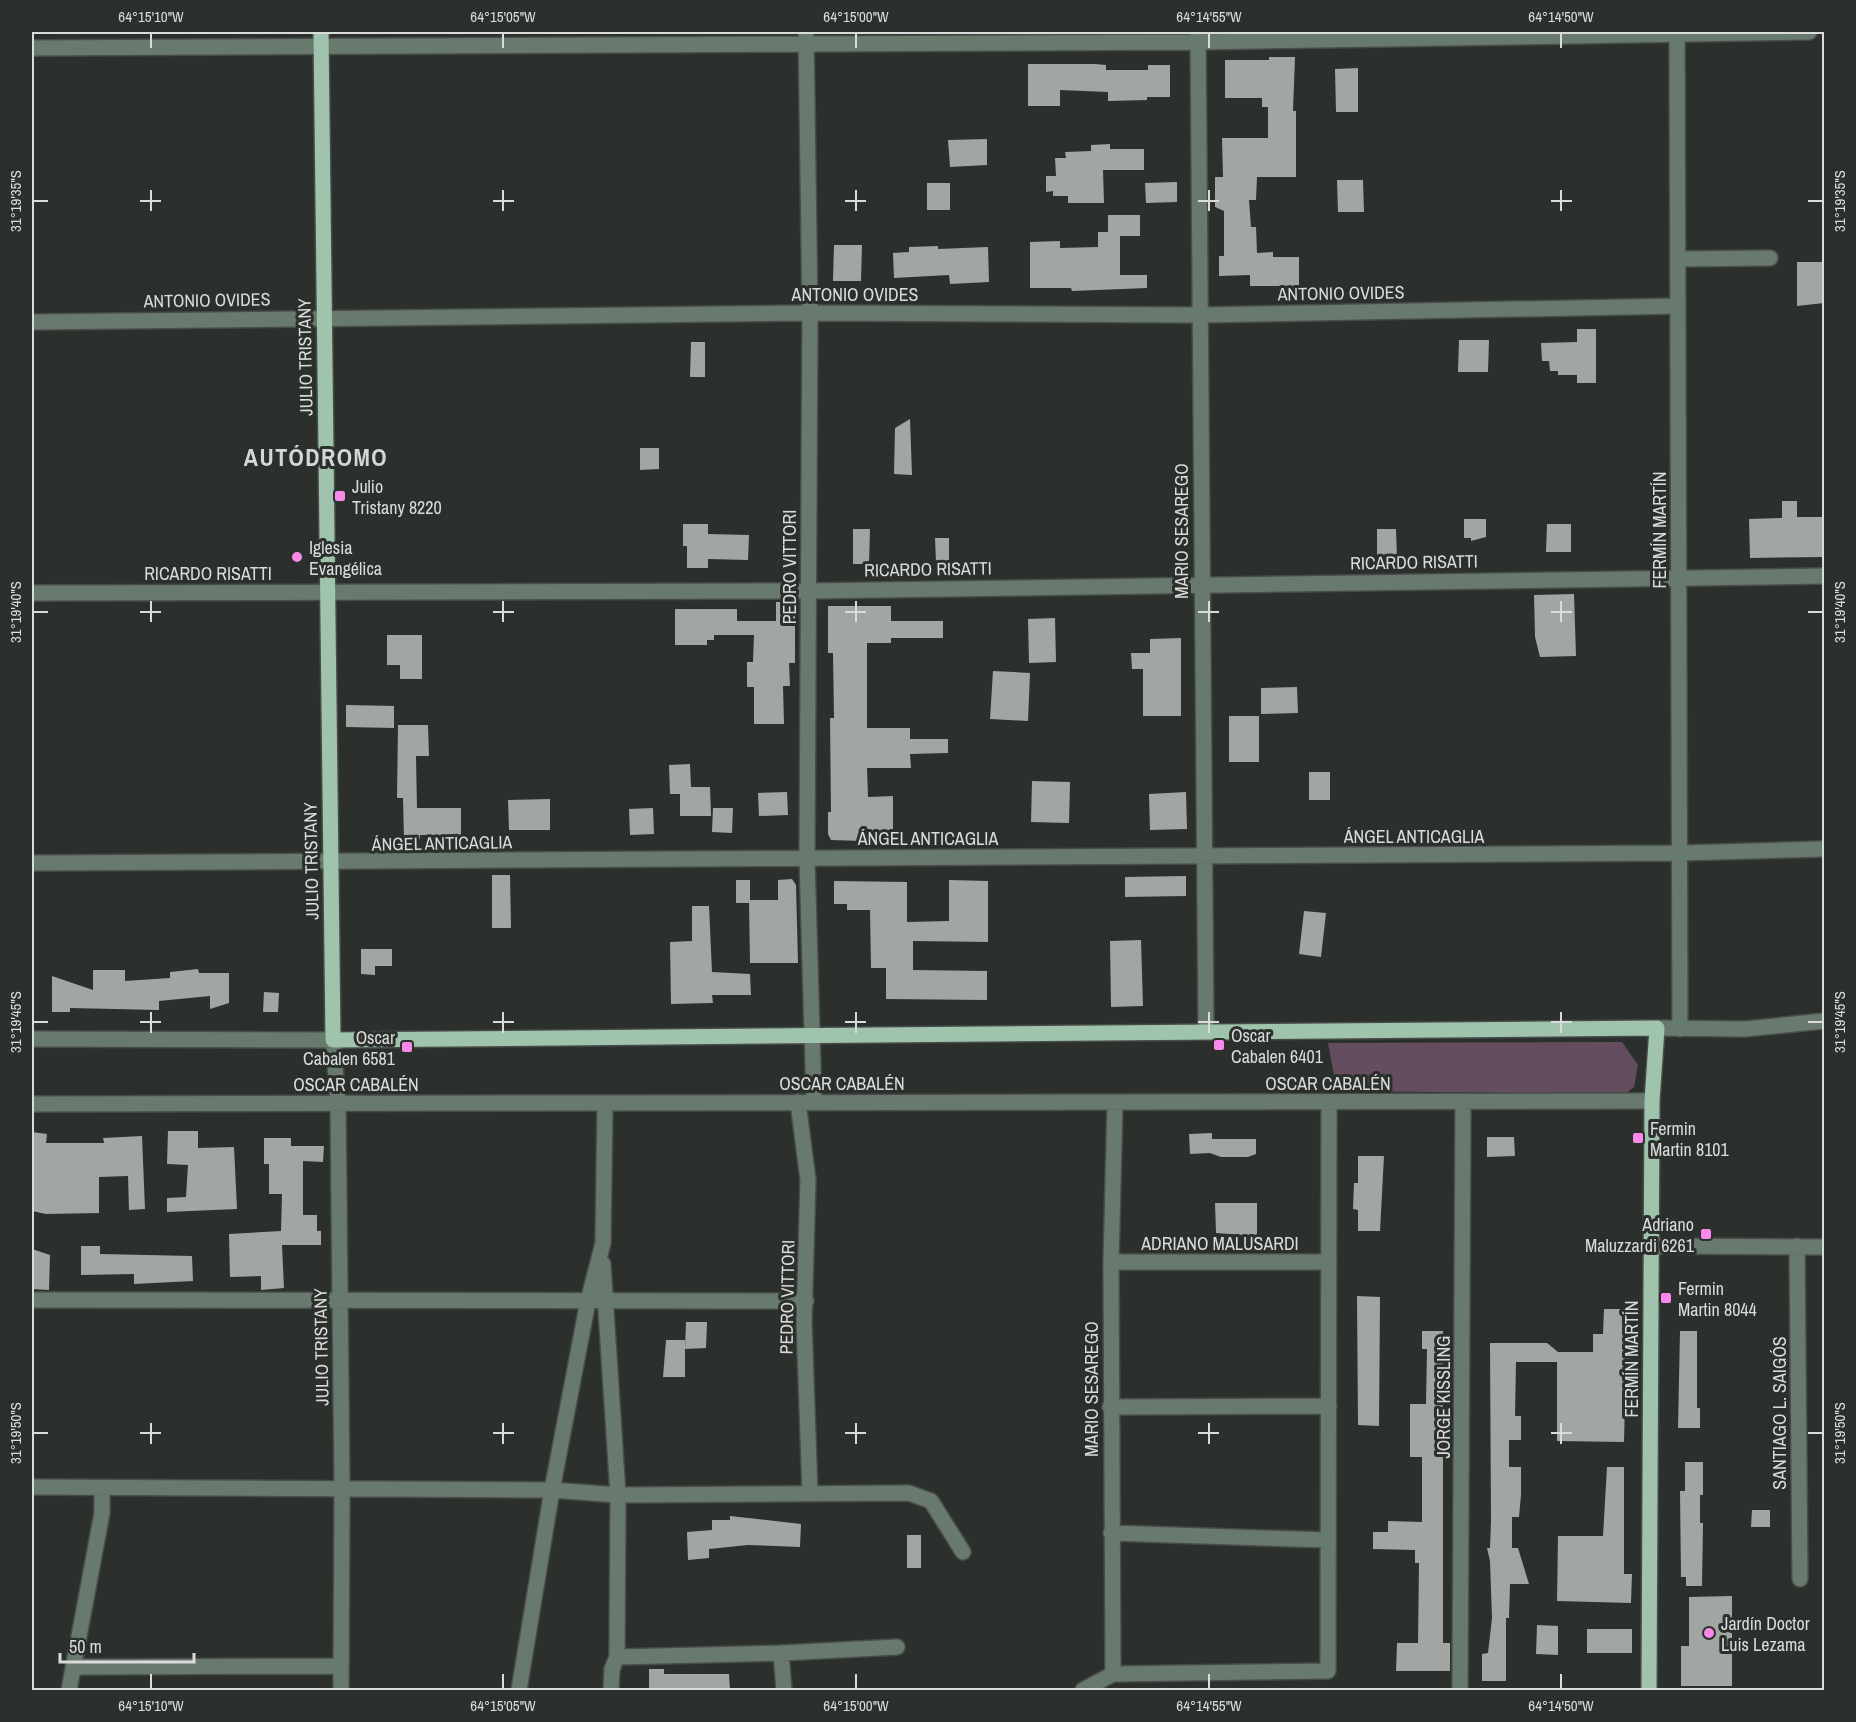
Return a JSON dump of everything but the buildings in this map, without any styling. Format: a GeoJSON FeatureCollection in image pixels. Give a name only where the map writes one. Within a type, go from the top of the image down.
{"type":"FeatureCollection","features":[{"type":"Feature","properties":{"kind":"main road","name":"JULIO TRISTANY"},"geometry":{"type":"LineString","coordinates":[[321,39],[333,1040]]}},
{"type":"Feature","properties":{"kind":"main road"},"geometry":{"type":"LineString","coordinates":[[333,1040],[1206,1030],[1657,1028]]}},
{"type":"Feature","properties":{"kind":"main road","name":"FERMÍN MARTÍN"},"geometry":{"type":"LineString","coordinates":[[1649,1690],[1652,1101],[1657,1028]]}},
{"type":"Feature","properties":{"kind":"street"},"geometry":{"type":"LineString","coordinates":[[32,48],[321,39],[1198,37],[1809,32]]}},
{"type":"Feature","properties":{"kind":"street","name":"FERMÍN MARTÍN"},"geometry":{"type":"LineString","coordinates":[[1677,34],[1680,1029]]}},
{"type":"Feature","properties":{"kind":"street","name":"MARIO SESAREGO"},"geometry":{"type":"LineString","coordinates":[[1198,37],[1206,1030]]}},
{"type":"Feature","properties":{"kind":"street","name":"PEDRO VITTORI"},"geometry":{"type":"LineString","coordinates":[[806,38],[810,313],[807,858],[814,1102]]}},
{"type":"Feature","properties":{"kind":"street"},"geometry":{"type":"LineString","coordinates":[[1678,259],[1770,258]]}},
{"type":"Feature","properties":{"kind":"street","name":"ANTONIO OVIDES"},"geometry":{"type":"LineString","coordinates":[[32,322],[810,313],[1200,315],[1678,306]]}},
{"type":"Feature","properties":{"kind":"street","name":"RICARDO RISATTI"},"geometry":{"type":"LineString","coordinates":[[32,593],[808,591],[1824,576]]}},
{"type":"Feature","properties":{"kind":"street","name":"ÁNGEL ANTICAGLIA"},"geometry":{"type":"LineString","coordinates":[[32,863],[1205,857],[1680,853],[1824,849]]}},
{"type":"Feature","properties":{"kind":"street"},"geometry":{"type":"LineString","coordinates":[[1657,1028],[1745,1029],[1824,1021]]}},
{"type":"Feature","properties":{"kind":"street"},"geometry":{"type":"LineString","coordinates":[[32,1040],[333,1040]]}},
{"type":"Feature","properties":{"kind":"street","name":"JULIO TRISTANY"},"geometry":{"type":"LineString","coordinates":[[333,1040],[338,1103],[342,1488],[341,1690]]}},
{"type":"Feature","properties":{"kind":"street","name":"OSCAR CABALÉN"},"geometry":{"type":"LineString","coordinates":[[32,1104],[814,1102],[1115,1104],[1652,1101]]}},
{"type":"Feature","properties":{"kind":"street","name":"PEDRO VITTORI"},"geometry":{"type":"LineString","coordinates":[[798,1102],[808,1180],[806,1301],[810,1492]]}},
{"type":"Feature","properties":{"kind":"street"},"geometry":{"type":"LineString","coordinates":[[1083,1690],[1113,1674],[1328,1671],[1329,1103]]}},
{"type":"Feature","properties":{"kind":"street","name":"JORGE KISSLING"},"geometry":{"type":"LineString","coordinates":[[1460,1690],[1463,1103]]}},
{"type":"Feature","properties":{"kind":"street"},"geometry":{"type":"LineString","coordinates":[[605,1104],[604,1301],[618,1495],[617,1657],[612,1669],[611,1690]]}},
{"type":"Feature","properties":{"kind":"street","name":"MARIO SESAREGO"},"geometry":{"type":"LineString","coordinates":[[1113,1674],[1110,1407],[1115,1104]]}},
{"type":"Feature","properties":{"kind":"street"},"geometry":{"type":"LineString","coordinates":[[519,1690],[552,1490],[588,1301],[603,1244]]}},
{"type":"Feature","properties":{"kind":"street"},"geometry":{"type":"LineString","coordinates":[[1651,1246],[1824,1247]]}},
{"type":"Feature","properties":{"kind":"street","name":"SANTIAGO L. SAIGÓS"},"geometry":{"type":"LineString","coordinates":[[1797,1246],[1800,1579]]}},
{"type":"Feature","properties":{"kind":"street","name":"ADRIANO MALUSARDI"},"geometry":{"type":"LineString","coordinates":[[1111,1262],[1329,1262]]}},
{"type":"Feature","properties":{"kind":"street"},"geometry":{"type":"LineString","coordinates":[[32,1300],[806,1301]]}},
{"type":"Feature","properties":{"kind":"street"},"geometry":{"type":"LineString","coordinates":[[1110,1407],[1329,1406]]}},
{"type":"Feature","properties":{"kind":"street"},"geometry":{"type":"LineString","coordinates":[[32,1488],[552,1490],[618,1495],[909,1493],[931,1501],[963,1552]]}},
{"type":"Feature","properties":{"kind":"street"},"geometry":{"type":"LineString","coordinates":[[69,1690],[102,1513],[102,1488]]}},
{"type":"Feature","properties":{"kind":"street"},"geometry":{"type":"LineString","coordinates":[[1111,1533],[1328,1540]]}},
{"type":"Feature","properties":{"kind":"street"},"geometry":{"type":"LineString","coordinates":[[617,1657],[781,1653],[897,1647]]}},
{"type":"Feature","properties":{"kind":"street"},"geometry":{"type":"LineString","coordinates":[[781,1653],[784,1690]]}},
{"type":"Feature","properties":{"kind":"street"},"geometry":{"type":"LineString","coordinates":[[73,1667],[341,1666]]}},
{"type":"Feature","properties":{"kind":"shaded area"},"geometry":{"type":"Polygon","coordinates":[[[1622,1042],[1638,1065],[1634,1087],[1625,1094],[1337,1091],[1328,1043],[1622,1042]]]}},
{"type":"Feature","properties":{"kind":"place","name":"Julio Tristany 8220"},"geometry":{"type":"Point","coordinates":[340,496]}},
{"type":"Feature","properties":{"kind":"place","name":"Iglesia Evangélica"},"geometry":{"type":"Point","coordinates":[297,557]}},
{"type":"Feature","properties":{"kind":"place","name":"Oscar Cabalen 6401"},"geometry":{"type":"Point","coordinates":[1219,1045]}},
{"type":"Feature","properties":{"kind":"place","name":"Oscar Cabalen 6581"},"geometry":{"type":"Point","coordinates":[407,1047]}},
{"type":"Feature","properties":{"kind":"place","name":"Fermin Martin 8101"},"geometry":{"type":"Point","coordinates":[1638,1138]}},
{"type":"Feature","properties":{"kind":"place","name":"Adriano Maluzzardi 6261"},"geometry":{"type":"Point","coordinates":[1706,1234]}},
{"type":"Feature","properties":{"kind":"place","name":"Fermin Martin 8044"},"geometry":{"type":"Point","coordinates":[1666,1298]}},
{"type":"Feature","properties":{"kind":"place","name":"Jardín Doctor Luis Lezama"},"geometry":{"type":"Point","coordinates":[1709,1633]}},
{"type":"Feature","properties":{"kind":"district","name":"AUTÓDROMO"},"geometry":{"type":"Point","coordinates":[316,457]}}]}
